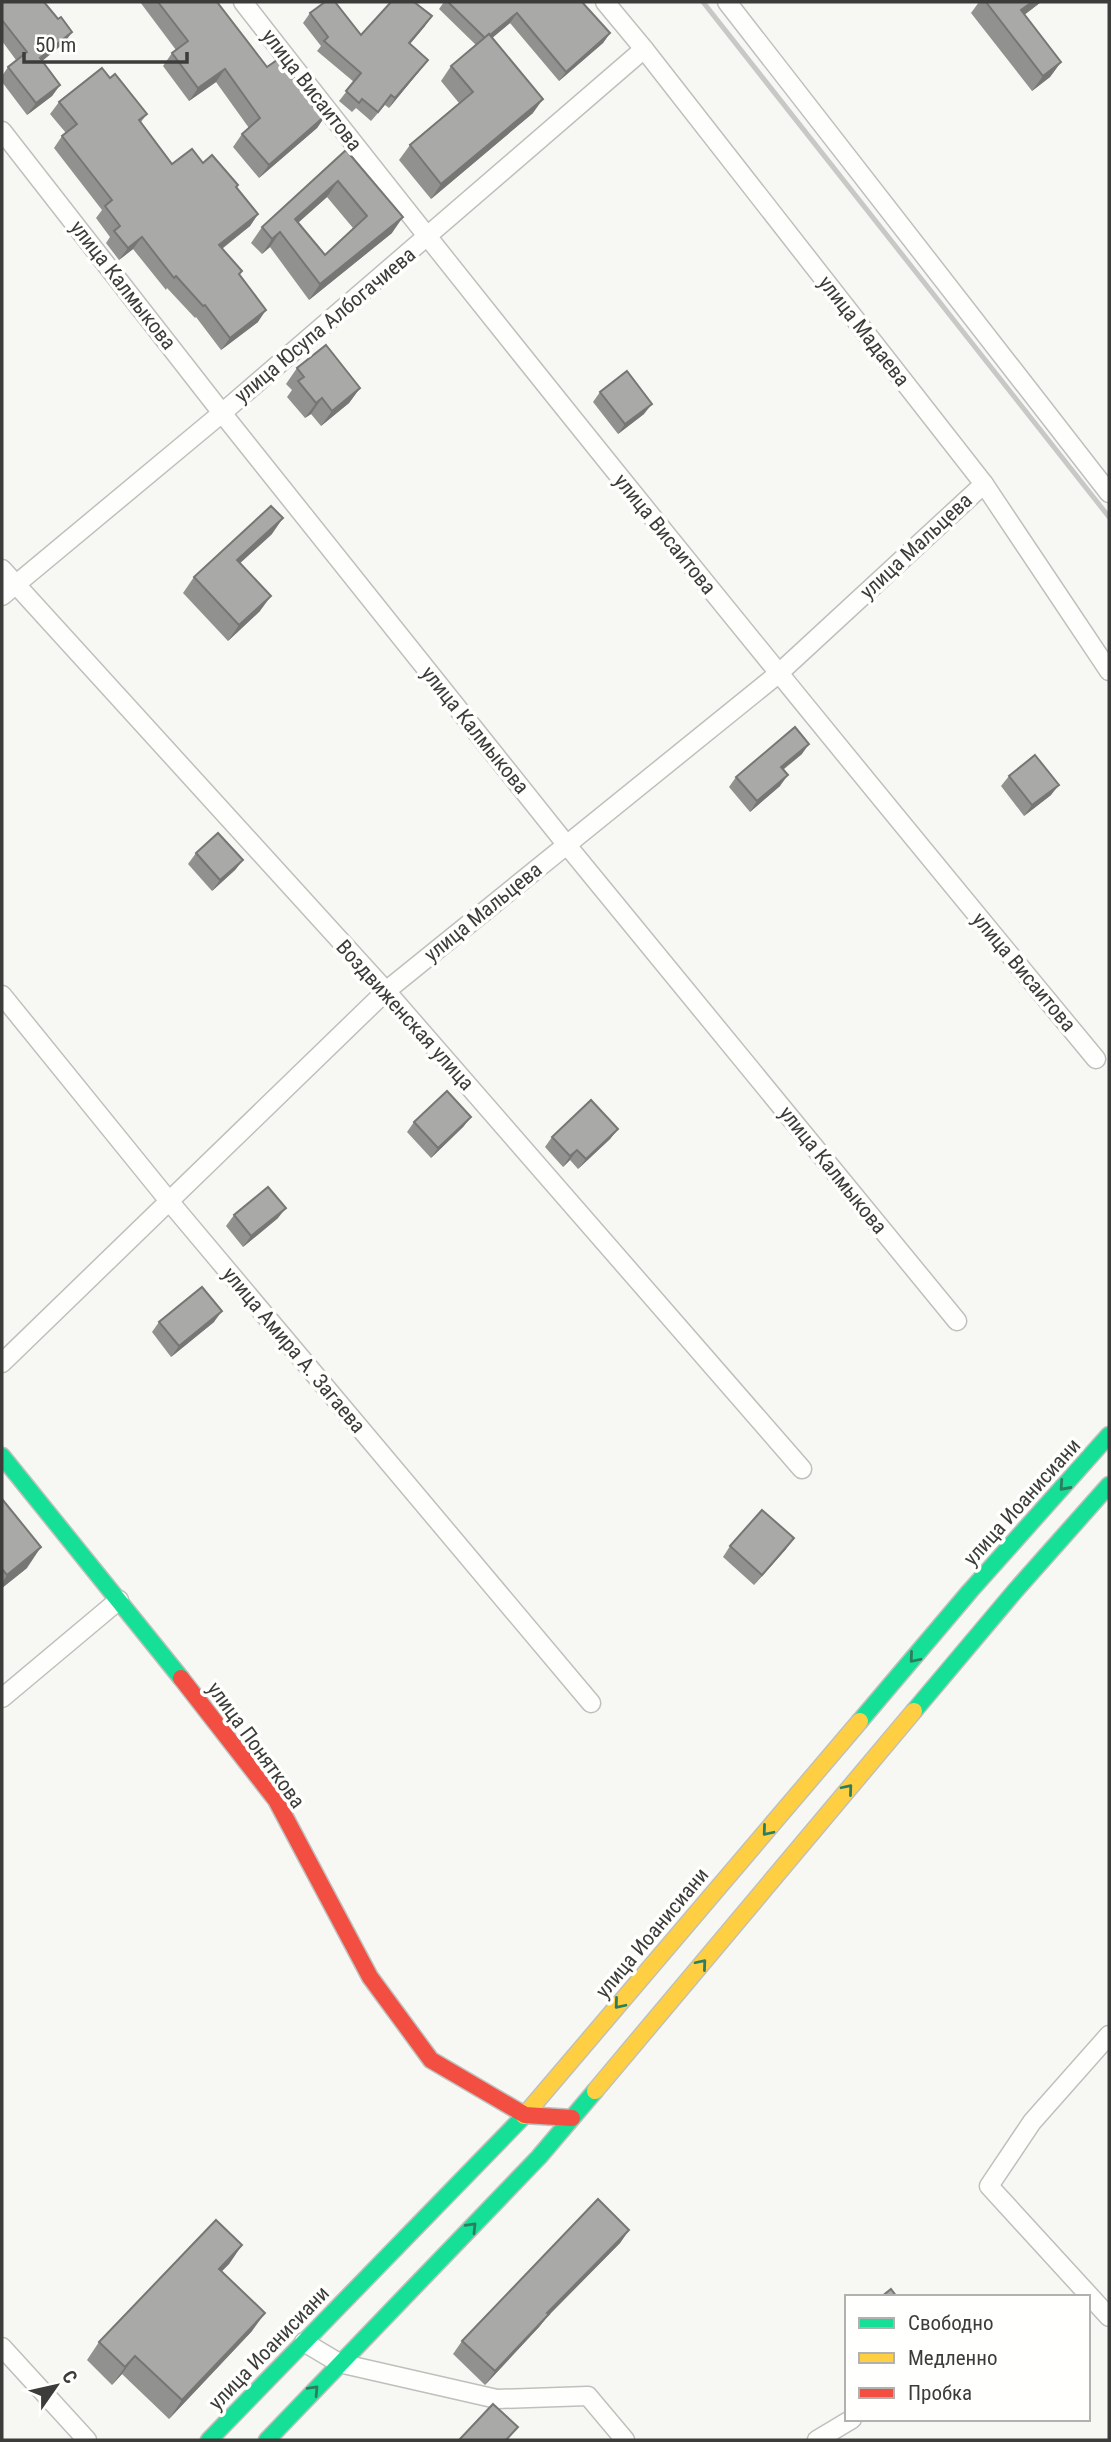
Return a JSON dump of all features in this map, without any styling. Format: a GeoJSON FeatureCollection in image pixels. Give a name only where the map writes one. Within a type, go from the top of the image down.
{"type":"FeatureCollection","features":[{"type":"Feature","properties":{"kind":"main road","name":"улица Иоанисиани"},"geometry":{"type":"LineString","coordinates":[[209,2440],[525,2115],[961,1602],[1109,1436]]}},
{"type":"Feature","properties":{"kind":"main road","name":"улица Поняткова"},"geometry":{"type":"LineString","coordinates":[[2,1456],[120,1600],[276,1800],[370,1977],[430,2060],[525,2115]]}},
{"type":"Feature","properties":{"kind":"main road"},"geometry":{"type":"LineString","coordinates":[[267,2440],[539,2157],[1007,1601],[1109,1485]]}},
{"type":"Feature","properties":{"kind":"main road"},"geometry":{"type":"LineString","coordinates":[[539,2157],[525,2115],[572,2118]]}},
{"type":"Feature","properties":{"kind":"street","name":"улица Висаитова"},"geometry":{"type":"LineString","coordinates":[[243,2],[427,238],[778,674],[1096,1059]]}},
{"type":"Feature","properties":{"kind":"street","name":"улица Мадаева"},"geometry":{"type":"LineString","coordinates":[[605,2],[984,484],[1109,671]]}},
{"type":"Feature","properties":{"kind":"street"},"geometry":{"type":"LineString","coordinates":[[727,2],[1109,493]]}},
{"type":"Feature","properties":{"kind":"street","name":"улица Юсупа Албогачиева"},"geometry":{"type":"LineString","coordinates":[[8,590],[222,413],[644,49]]}},
{"type":"Feature","properties":{"kind":"street","name":"улица Калмыкова"},"geometry":{"type":"LineString","coordinates":[[2,131],[222,413],[566,844],[957,1321]]}},
{"type":"Feature","properties":{"kind":"street","name":"улица Мальцева"},"geometry":{"type":"LineString","coordinates":[[2,1363],[386,991],[778,674],[984,484]]}},
{"type":"Feature","properties":{"kind":"street","name":"Воздвиженская улица"},"geometry":{"type":"LineString","coordinates":[[2,569],[8,590],[386,991],[802,1469]]}},
{"type":"Feature","properties":{"kind":"street","name":"улица Амира А. Загаева"},"geometry":{"type":"LineString","coordinates":[[2,995],[169,1201],[591,1703]]}},
{"type":"Feature","properties":{"kind":"street"},"geometry":{"type":"LineString","coordinates":[[2,1698],[120,1600]]}},
{"type":"Feature","properties":{"kind":"street"},"geometry":{"type":"LineString","coordinates":[[1089,2295],[989,2186],[1032,2122],[1109,2035]]}},
{"type":"Feature","properties":{"kind":"street"},"geometry":{"type":"LineString","coordinates":[[1090,2296],[1109,2317]]}},
{"type":"Feature","properties":{"kind":"street"},"geometry":{"type":"LineString","coordinates":[[304,2342],[339,2363],[497,2399],[588,2396],[625,2440]]}},
{"type":"Feature","properties":{"kind":"street"},"geometry":{"type":"LineString","coordinates":[[2,2347],[87,2440]]}},
{"type":"Feature","properties":{"kind":"street"},"geometry":{"type":"LineString","coordinates":[[817,2440],[849,2421]]}},
{"type":"Feature","properties":{"kind":"building"},"geometry":{"type":"Polygon","coordinates":[[[2,2],[44,2],[58,19],[61,17],[72,32],[40,58],[60,85],[36,103],[8,67],[27,52],[2,20],[2,2]]]}},
{"type":"Feature","properties":{"kind":"building"},"geometry":{"type":"Polygon","coordinates":[[[158,2],[217,2],[267,67],[280,58],[313,103],[326,115],[269,165],[242,134],[260,118],[225,69],[198,88],[172,53],[188,41],[158,2]]]}},
{"type":"Feature","properties":{"kind":"building"},"geometry":{"type":"Polygon","coordinates":[[[325,2],[335,2],[361,35],[391,2],[414,2],[432,16],[409,43],[428,60],[395,98],[391,95],[378,112],[362,99],[359,103],[346,91],[361,73],[324,41],[328,37],[310,13],[325,2]]]}},
{"type":"Feature","properties":{"kind":"building"},"geometry":{"type":"Polygon","coordinates":[[[448,2],[582,2],[610,33],[566,72],[517,13],[485,38],[448,2]]]}},
{"type":"Feature","properties":{"kind":"building"},"geometry":{"type":"Polygon","coordinates":[[[986,2],[1032,2],[1021,10],[1061,62],[1043,76],[986,2]]]}},
{"type":"Feature","properties":{"kind":"building"},"geometry":{"type":"Polygon","coordinates":[[[489,34],[543,99],[441,184],[410,145],[473,92],[451,66],[489,34]]]}},
{"type":"Feature","properties":{"kind":"building"},"geometry":{"type":"Polygon","coordinates":[[[102,68],[110,78],[115,74],[147,114],[139,120],[172,164],[192,149],[203,163],[212,155],[258,214],[219,245],[242,271],[239,274],[266,310],[230,338],[205,305],[203,306],[176,276],[174,278],[142,237],[128,248],[114,231],[120,226],[105,206],[112,200],[62,136],[77,124],[59,102],[102,68]]]}},
{"type":"Feature","properties":{"kind":"building"},"geometry":{"type":"Polygon","coordinates":[[[346,150],[403,217],[320,284],[280,232],[272,239],[262,227],[346,150]],[[338,181],[295,219],[325,255],[367,216],[338,181]]]}},
{"type":"Feature","properties":{"kind":"building"},"geometry":{"type":"Polygon","coordinates":[[[326,345],[360,388],[332,411],[322,398],[316,403],[298,381],[304,377],[297,368],[326,345]]]}},
{"type":"Feature","properties":{"kind":"building"},"geometry":{"type":"Polygon","coordinates":[[[627,371],[652,404],[625,424],[600,392],[627,371]]]}},
{"type":"Feature","properties":{"kind":"building"},"geometry":{"type":"Polygon","coordinates":[[[271,506],[283,518],[237,560],[271,596],[239,625],[194,577],[271,506]]]}},
{"type":"Feature","properties":{"kind":"building"},"geometry":{"type":"Polygon","coordinates":[[[795,727],[809,744],[781,767],[788,775],[757,801],[736,777],[795,727]]]}},
{"type":"Feature","properties":{"kind":"building"},"geometry":{"type":"Polygon","coordinates":[[[1035,755],[1059,785],[1032,805],[1009,776],[1035,755]]]}},
{"type":"Feature","properties":{"kind":"building"},"geometry":{"type":"Polygon","coordinates":[[[218,833],[243,860],[220,880],[196,853],[218,833]]]}},
{"type":"Feature","properties":{"kind":"building"},"geometry":{"type":"Polygon","coordinates":[[[447,1091],[471,1117],[438,1148],[414,1122],[447,1091]]]}},
{"type":"Feature","properties":{"kind":"building"},"geometry":{"type":"Polygon","coordinates":[[[591,1100],[618,1129],[586,1159],[577,1150],[570,1156],[552,1137],[591,1100]]]}},
{"type":"Feature","properties":{"kind":"building"},"geometry":{"type":"Polygon","coordinates":[[[268,1187],[286,1208],[251,1236],[234,1215],[268,1187]]]}},
{"type":"Feature","properties":{"kind":"building"},"geometry":{"type":"Polygon","coordinates":[[[202,1287],[222,1311],[179,1346],[159,1322],[202,1287]]]}},
{"type":"Feature","properties":{"kind":"building"},"geometry":{"type":"Polygon","coordinates":[[[2,1499],[41,1547],[7,1575],[2,1569],[2,1499]]]}},
{"type":"Feature","properties":{"kind":"building"},"geometry":{"type":"Polygon","coordinates":[[[762,1510],[794,1538],[762,1575],[730,1546],[762,1510]]]}},
{"type":"Feature","properties":{"kind":"building"},"geometry":{"type":"Polygon","coordinates":[[[598,2199],[629,2230],[547,2313],[549,2314],[495,2371],[462,2341],[598,2199]]]}},
{"type":"Feature","properties":{"kind":"building"},"geometry":{"type":"Polygon","coordinates":[[[216,2220],[242,2245],[219,2269],[265,2313],[182,2400],[135,2356],[125,2367],[99,2342],[216,2220]]]}},
{"type":"Feature","properties":{"kind":"building"},"geometry":{"type":"Polygon","coordinates":[[[891,2289],[896,2295],[884,2295],[891,2289]]]}},
{"type":"Feature","properties":{"kind":"building"},"geometry":{"type":"Polygon","coordinates":[[[493,2404],[518,2427],[506,2440],[459,2440],[493,2404]]]}},
{"type":"Feature","properties":{"kind":"railway"},"geometry":{"type":"LineString","coordinates":[[703,2],[1109,517]]}},
{"type":"Feature","properties":{"kind":"traffic: fast"},"geometry":{"type":"LineString","coordinates":[[860,1721],[970,1591],[1109,1435]]}},
{"type":"Feature","properties":{"kind":"traffic: fast"},"geometry":{"type":"LineString","coordinates":[[2,1456],[181,1678]]}},
{"type":"Feature","properties":{"kind":"traffic: fast"},"geometry":{"type":"LineString","coordinates":[[914,1711],[1109,1485]]}},
{"type":"Feature","properties":{"kind":"traffic: fast"},"geometry":{"type":"LineString","coordinates":[[267,2440],[539,2157],[595,2091]]}},
{"type":"Feature","properties":{"kind":"traffic: fast"},"geometry":{"type":"LineString","coordinates":[[209,2440],[524,2116]]}},
{"type":"Feature","properties":{"kind":"traffic: slow"},"geometry":{"type":"LineString","coordinates":[[595,2091],[914,1711]]}},
{"type":"Feature","properties":{"kind":"traffic: slow"},"geometry":{"type":"LineString","coordinates":[[524,2116],[860,1721]]}},
{"type":"Feature","properties":{"kind":"traffic: jam"},"geometry":{"type":"LineString","coordinates":[[181,1678],[276,1800],[370,1977],[431,2060],[525,2115],[572,2118]]}}]}
